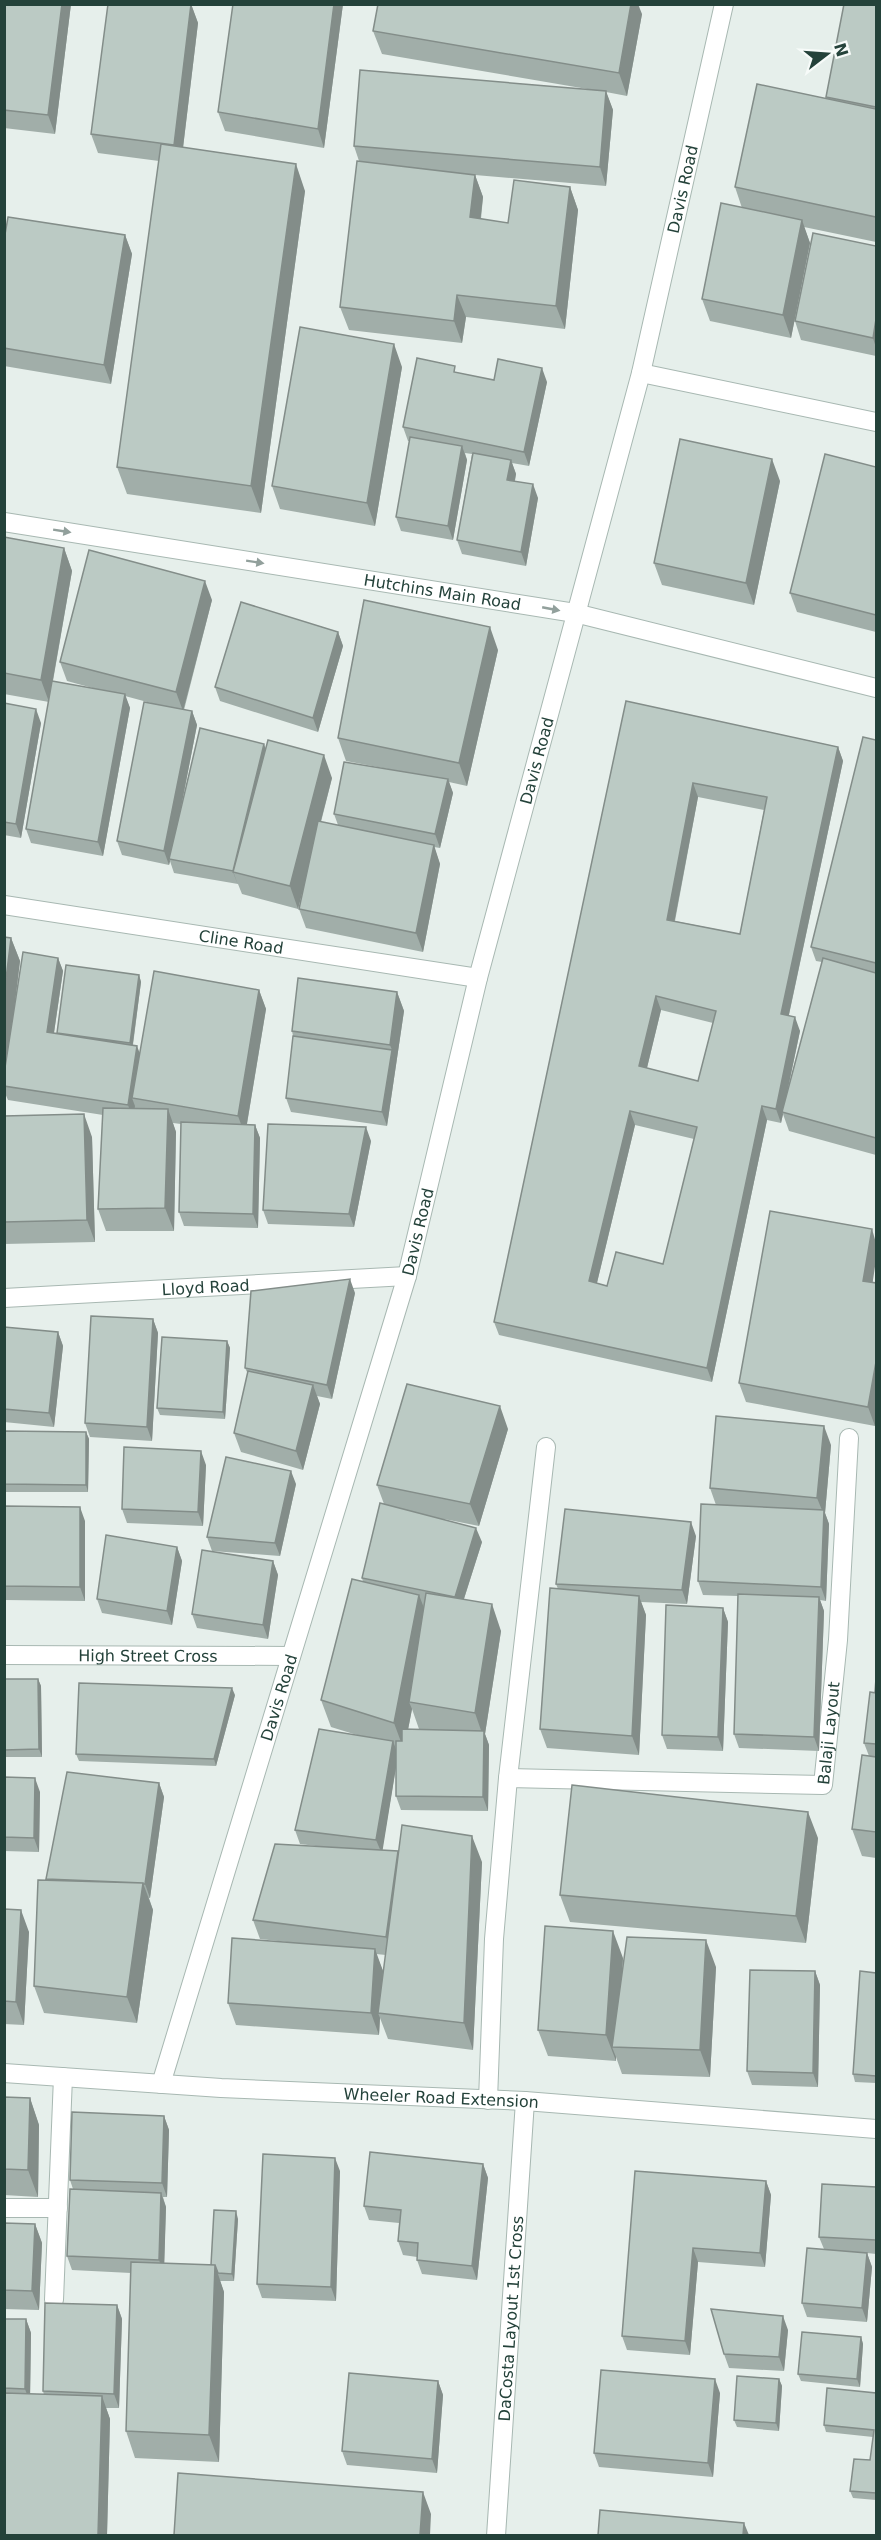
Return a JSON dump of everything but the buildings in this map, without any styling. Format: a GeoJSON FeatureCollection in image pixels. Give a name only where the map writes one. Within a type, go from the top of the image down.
{"type":"FeatureCollection","features":[{"type":"Feature","properties":{"kind":"street","name":"Davis Road"},"geometry":{"type":"LineString","coordinates":[[161,2084],[407,1276],[478,978],[641,373],[724,4]]}},
{"type":"Feature","properties":{"kind":"street"},"geometry":{"type":"LineString","coordinates":[[641,373],[876,422]]}},
{"type":"Feature","properties":{"kind":"street","name":"Hutchins Main Road"},"geometry":{"type":"LineString","coordinates":[[4,522],[575,614],[876,688]]}},
{"type":"Feature","properties":{"kind":"street","name":"Cline Road"},"geometry":{"type":"LineString","coordinates":[[4,905],[478,978]]}},
{"type":"Feature","properties":{"kind":"street","name":"Lloyd Road"},"geometry":{"type":"LineString","coordinates":[[4,1298],[407,1276]]}},
{"type":"Feature","properties":{"kind":"street","name":"Balaji Layout"},"geometry":{"type":"LineString","coordinates":[[508,1778],[823,1785],[838,1640],[849,1438]]}},
{"type":"Feature","properties":{"kind":"street"},"geometry":{"type":"LineString","coordinates":[[488,2100],[494,1939],[508,1778],[546,1447]]}},
{"type":"Feature","properties":{"kind":"street","name":"High Street Cross"},"geometry":{"type":"LineString","coordinates":[[4,1655],[291,1656]]}},
{"type":"Feature","properties":{"kind":"street","name":"Wheeler Road Extension"},"geometry":{"type":"LineString","coordinates":[[4,2073],[161,2084],[525,2101],[876,2129]]}},
{"type":"Feature","properties":{"kind":"street"},"geometry":{"type":"LineString","coordinates":[[54,2300],[63,2077]]}},
{"type":"Feature","properties":{"kind":"street","name":"DaCosta Layout 1st Cross"},"geometry":{"type":"LineString","coordinates":[[496,2535],[525,2101]]}},
{"type":"Feature","properties":{"kind":"street"},"geometry":{"type":"LineString","coordinates":[[4,2208],[58,2208]]}}]}
